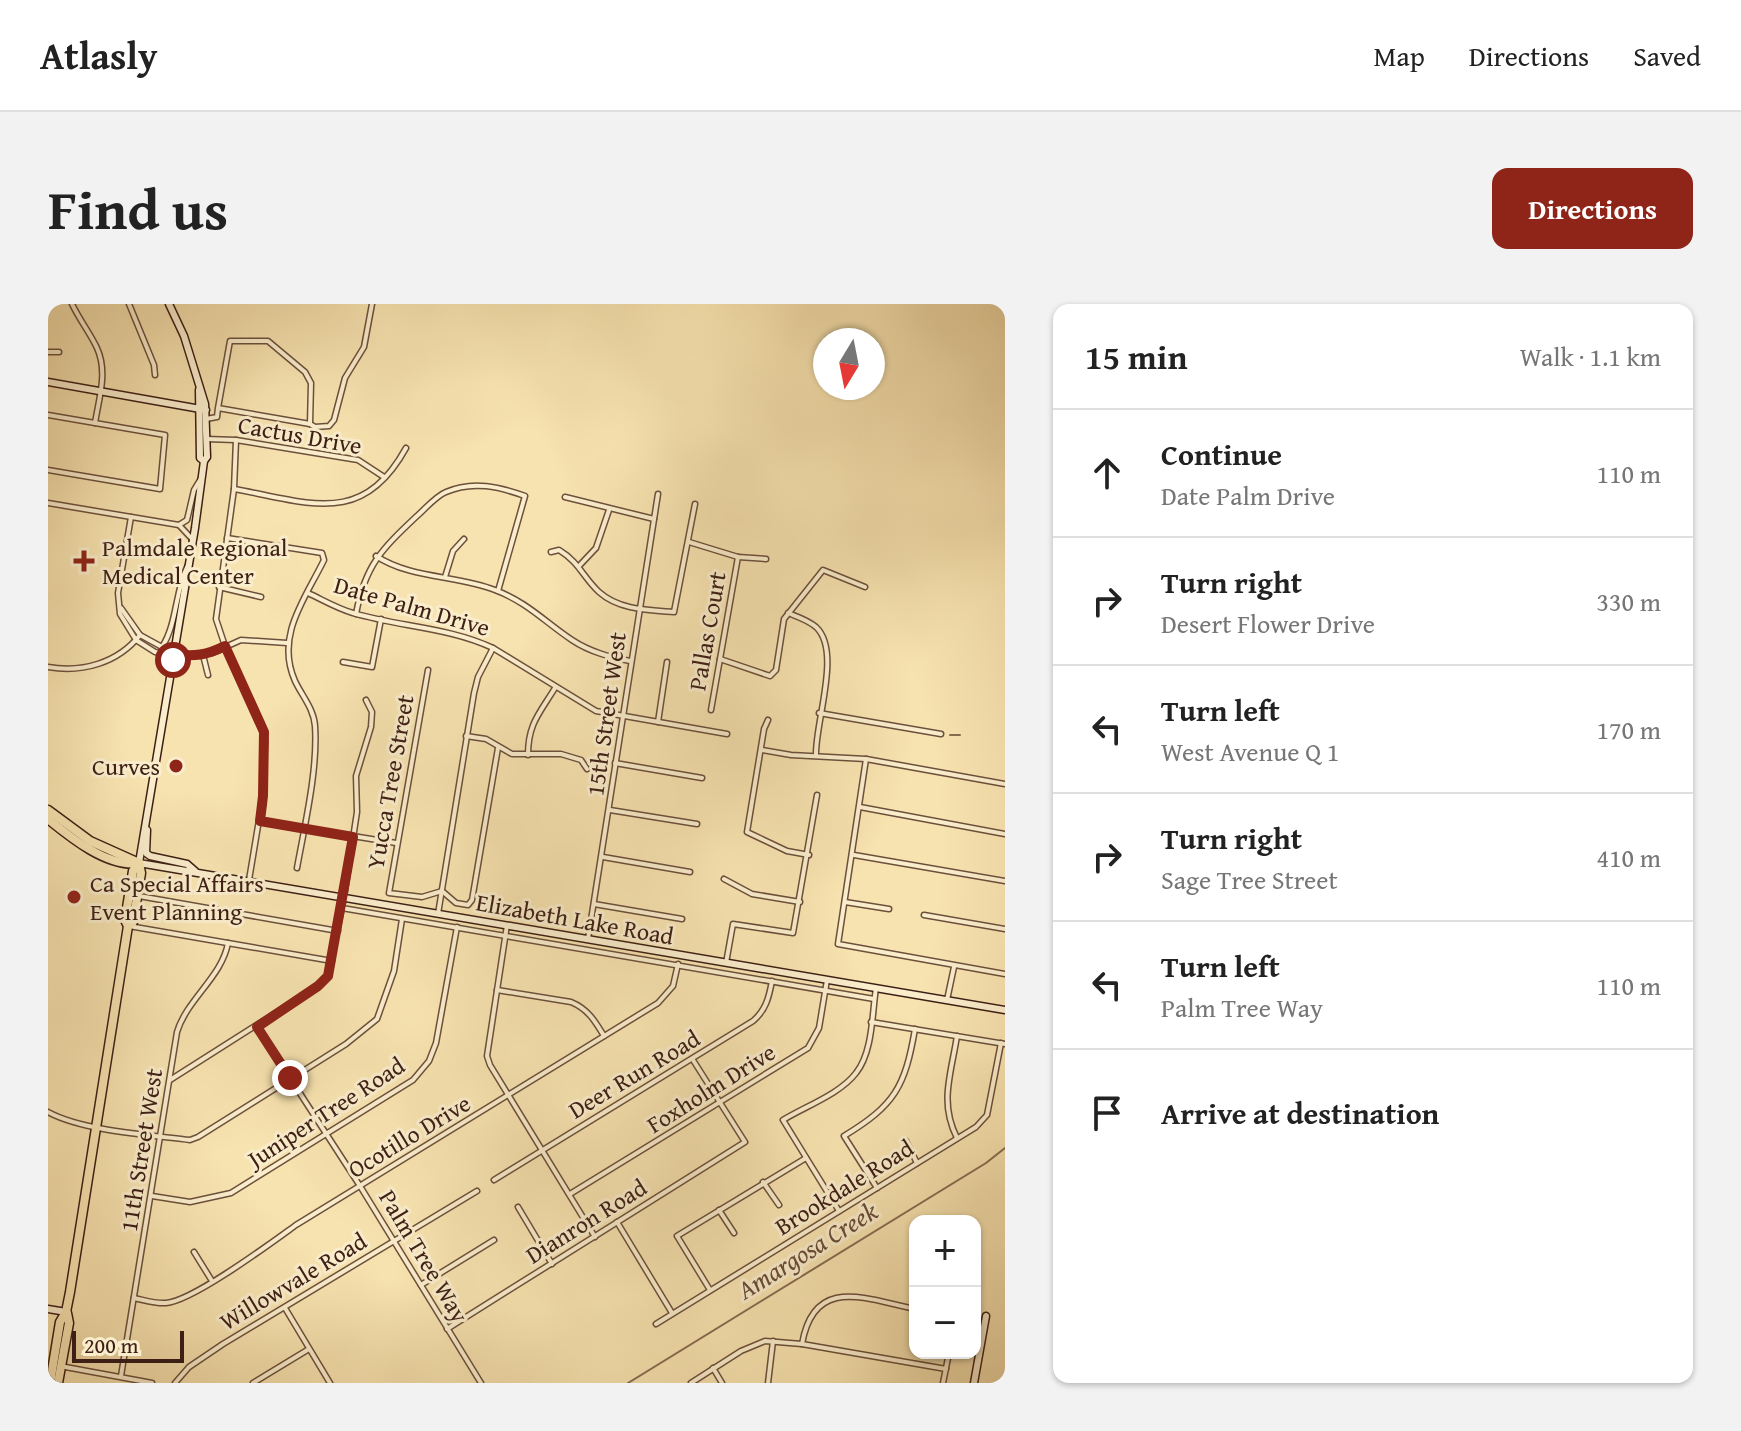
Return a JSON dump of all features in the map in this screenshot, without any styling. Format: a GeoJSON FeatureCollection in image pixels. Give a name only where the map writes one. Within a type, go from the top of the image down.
{"type":"FeatureCollection","features":[{"type":"Feature","properties":{"kind":"main road"},"geometry":{"type":"LineString","coordinates":[[169,304],[184,336],[199,387],[202,409],[200,458],[204,461]]}},
{"type":"Feature","properties":{"kind":"main road"},"geometry":{"type":"LineString","coordinates":[[48,382],[202,409]]}},
{"type":"Feature","properties":{"kind":"main road"},"geometry":{"type":"LineString","coordinates":[[128,926],[133,922],[139,863],[207,457],[206,419],[202,409]]}},
{"type":"Feature","properties":{"kind":"main road"},"geometry":{"type":"LineString","coordinates":[[48,810],[70,832]]}},
{"type":"Feature","properties":{"kind":"main road"},"geometry":{"type":"LineString","coordinates":[[48,819],[139,863]]}},
{"type":"Feature","properties":{"kind":"main road"},"geometry":{"type":"LineString","coordinates":[[146,820],[146,853],[187,864],[195,871]]}},
{"type":"Feature","properties":{"kind":"main road"},"geometry":{"type":"LineString","coordinates":[[50,1383],[69,1323],[66,1312],[128,926],[125,920],[133,871],[139,863]]}},
{"type":"Feature","properties":{"kind":"main road","name":"Elizabeth Lake Road"},"geometry":{"type":"LineString","coordinates":[[139,863],[1005,1010]]}},
{"type":"Feature","properties":{"kind":"main road"},"geometry":{"type":"LineString","coordinates":[[48,1309],[66,1312]]}},
{"type":"Feature","properties":{"kind":"main road"},"geometry":{"type":"LineString","coordinates":[[981,1344],[986,1316]]}},
{"type":"Feature","properties":{"kind":"main road"},"geometry":{"type":"LineString","coordinates":[[974,1383],[978,1359]]}},
{"type":"Feature","properties":{"kind":"main road"},"geometry":{"type":"LineString","coordinates":[[57,1366],[58,1383]]}},
{"type":"Feature","properties":{"kind":"street"},"geometry":{"type":"LineString","coordinates":[[72,304],[102,363],[95,423]]}},
{"type":"Feature","properties":{"kind":"street"},"geometry":{"type":"LineString","coordinates":[[129,304],[154,365],[155,375]]}},
{"type":"Feature","properties":{"kind":"street"},"geometry":{"type":"LineString","coordinates":[[218,408],[329,426],[334,420],[345,378],[364,347],[372,304]]}},
{"type":"Feature","properties":{"kind":"street"},"geometry":{"type":"LineString","coordinates":[[206,419],[216,418],[230,341],[268,341],[305,372],[311,383],[310,424]]}},
{"type":"Feature","properties":{"kind":"street"},"geometry":{"type":"LineString","coordinates":[[48,352],[59,352]]}},
{"type":"Feature","properties":{"kind":"street"},"geometry":{"type":"LineString","coordinates":[[48,415],[165,435],[160,489],[48,470]]}},
{"type":"Feature","properties":{"kind":"street","name":"Cactus Drive"},"geometry":{"type":"LineString","coordinates":[[206,439],[236,440],[358,460],[384,477]]}},
{"type":"Feature","properties":{"kind":"street"},"geometry":{"type":"LineString","coordinates":[[236,440],[234,489],[216,619],[264,732],[263,796],[249,880]]}},
{"type":"Feature","properties":{"kind":"street"},"geometry":{"type":"LineString","coordinates":[[234,489],[333,505],[350,502],[364,495],[384,477],[398,463],[406,448]]}},
{"type":"Feature","properties":{"kind":"street"},"geometry":{"type":"LineString","coordinates":[[182,524],[194,490],[203,476]]}},
{"type":"Feature","properties":{"kind":"street"},"geometry":{"type":"LineString","coordinates":[[356,614],[368,571],[376,556],[444,492],[463,487],[496,486],[525,496],[498,591]]}},
{"type":"Feature","properties":{"kind":"street","name":"15th Street West"},"geometry":{"type":"LineString","coordinates":[[588,939],[658,494]]}},
{"type":"Feature","properties":{"kind":"street"},"geometry":{"type":"LineString","coordinates":[[565,497],[654,519]]}},
{"type":"Feature","properties":{"kind":"street"},"geometry":{"type":"LineString","coordinates":[[48,503],[189,523],[195,532]]}},
{"type":"Feature","properties":{"kind":"street"},"geometry":{"type":"LineString","coordinates":[[551,552],[559,550],[579,566],[598,590],[620,605],[674,612],[695,504]]}},
{"type":"Feature","properties":{"kind":"street"},"geometry":{"type":"LineString","coordinates":[[579,566],[596,548],[609,510]]}},
{"type":"Feature","properties":{"kind":"street"},"geometry":{"type":"LineString","coordinates":[[131,517],[118,593],[120,606],[123,622],[155,652],[188,657],[248,639],[287,643]]}},
{"type":"Feature","properties":{"kind":"street"},"geometry":{"type":"LineString","coordinates":[[182,524],[193,540]]}},
{"type":"Feature","properties":{"kind":"street"},"geometry":{"type":"LineString","coordinates":[[227,538],[322,553],[324,560],[293,620],[287,643],[289,667],[314,716],[316,729],[297,868]]}},
{"type":"Feature","properties":{"kind":"street"},"geometry":{"type":"LineString","coordinates":[[445,577],[453,551],[464,539]]}},
{"type":"Feature","properties":{"kind":"street"},"geometry":{"type":"LineString","coordinates":[[689,542],[738,557],[766,559]]}},
{"type":"Feature","properties":{"kind":"street"},"geometry":{"type":"LineString","coordinates":[[376,556],[400,568],[475,583],[498,591],[523,602],[582,646],[630,661]]}},
{"type":"Feature","properties":{"kind":"street","name":"Pallas Court"},"geometry":{"type":"LineString","coordinates":[[711,710],[738,557]]}},
{"type":"Feature","properties":{"kind":"street"},"geometry":{"type":"LineString","coordinates":[[162,647],[170,628],[179,583],[190,562]]}},
{"type":"Feature","properties":{"kind":"street"},"geometry":{"type":"LineString","coordinates":[[720,659],[770,676],[776,670],[784,619],[823,570],[865,587]]}},
{"type":"Feature","properties":{"kind":"street"},"geometry":{"type":"LineString","coordinates":[[219,587],[261,597]]}},
{"type":"Feature","properties":{"kind":"street","name":"Date Palm Drive"},"geometry":{"type":"LineString","coordinates":[[308,593],[356,614],[450,632],[493,648],[596,711],[727,734]]}},
{"type":"Feature","properties":{"kind":"street"},"geometry":{"type":"LineString","coordinates":[[788,613],[818,629],[828,652],[815,738],[816,755]]}},
{"type":"Feature","properties":{"kind":"street"},"geometry":{"type":"LineString","coordinates":[[343,662],[372,667],[381,619]]}},
{"type":"Feature","properties":{"kind":"street"},"geometry":{"type":"LineString","coordinates":[[138,637],[174,654]]}},
{"type":"Feature","properties":{"kind":"street"},"geometry":{"type":"LineString","coordinates":[[48,667],[75,670],[95,666],[115,657],[138,637]]}},
{"type":"Feature","properties":{"kind":"street"},"geometry":{"type":"LineString","coordinates":[[438,914],[478,677],[493,648]]}},
{"type":"Feature","properties":{"kind":"street"},"geometry":{"type":"LineString","coordinates":[[203,655],[208,675]]}},
{"type":"Feature","properties":{"kind":"street"},"geometry":{"type":"LineString","coordinates":[[658,722],[667,662]]}},
{"type":"Feature","properties":{"kind":"street","name":"Yucca Tree Street"},"geometry":{"type":"LineString","coordinates":[[428,670],[389,893],[422,897],[442,891]]}},
{"type":"Feature","properties":{"kind":"street"},"geometry":{"type":"LineString","coordinates":[[528,755],[528,735],[532,723],[555,688]]}},
{"type":"Feature","properties":{"kind":"street"},"geometry":{"type":"LineString","coordinates":[[170,1080],[257,1027],[328,976],[357,812],[356,776],[371,727],[372,712],[366,700]]}},
{"type":"Feature","properties":{"kind":"street"},"geometry":{"type":"LineString","coordinates":[[819,713],[941,734]]}},
{"type":"Feature","properties":{"kind":"street"},"geometry":{"type":"LineString","coordinates":[[768,720],[747,832],[787,851],[809,855]]}},
{"type":"Feature","properties":{"kind":"street"},"geometry":{"type":"LineString","coordinates":[[466,736],[486,739],[512,754],[561,754],[581,760],[587,769]]}},
{"type":"Feature","properties":{"kind":"street"},"geometry":{"type":"LineString","coordinates":[[442,891],[462,906],[472,900],[498,748]]}},
{"type":"Feature","properties":{"kind":"street"},"geometry":{"type":"LineString","coordinates":[[762,750],[791,755],[866,759],[1005,784]]}},
{"type":"Feature","properties":{"kind":"street"},"geometry":{"type":"LineString","coordinates":[[866,759],[838,944],[1005,974]]}},
{"type":"Feature","properties":{"kind":"street"},"geometry":{"type":"LineString","coordinates":[[615,763],[702,778]]}},
{"type":"Feature","properties":{"kind":"street"},"geometry":{"type":"LineString","coordinates":[[726,963],[733,924],[793,933],[817,795]]}},
{"type":"Feature","properties":{"kind":"street"},"geometry":{"type":"LineString","coordinates":[[860,807],[1005,834]]}},
{"type":"Feature","properties":{"kind":"street"},"geometry":{"type":"LineString","coordinates":[[610,810],[697,824]]}},
{"type":"Feature","properties":{"kind":"street"},"geometry":{"type":"LineString","coordinates":[[260,821],[396,843]]}},
{"type":"Feature","properties":{"kind":"street"},"geometry":{"type":"LineString","coordinates":[[853,855],[1005,881]]}},
{"type":"Feature","properties":{"kind":"street"},"geometry":{"type":"LineString","coordinates":[[603,857],[690,872]]}},
{"type":"Feature","properties":{"kind":"street"},"geometry":{"type":"LineString","coordinates":[[724,879],[752,894],[800,902]]}},
{"type":"Feature","properties":{"kind":"street"},"geometry":{"type":"LineString","coordinates":[[137,896],[338,931]]}},
{"type":"Feature","properties":{"kind":"street"},"geometry":{"type":"LineString","coordinates":[[845,902],[889,909]]}},
{"type":"Feature","properties":{"kind":"street"},"geometry":{"type":"LineString","coordinates":[[594,904],[682,919]]}},
{"type":"Feature","properties":{"kind":"street"},"geometry":{"type":"LineString","coordinates":[[342,908],[874,999]]}},
{"type":"Feature","properties":{"kind":"street"},"geometry":{"type":"LineString","coordinates":[[924,915],[1005,929]]}},
{"type":"Feature","properties":{"kind":"street"},"geometry":{"type":"LineString","coordinates":[[48,1112],[95,1126],[190,1140],[198,1137],[346,1044],[377,1019],[394,971],[402,919]]}},
{"type":"Feature","properties":{"kind":"street"},"geometry":{"type":"LineString","coordinates":[[507,925],[487,1056],[595,1237]]}},
{"type":"Feature","properties":{"kind":"street"},"geometry":{"type":"LineString","coordinates":[[128,926],[332,961]]}},
{"type":"Feature","properties":{"kind":"street","name":"Juniper Tree Road"},"geometry":{"type":"LineString","coordinates":[[152,1196],[190,1202],[231,1193],[405,1088],[429,1061],[436,1043],[457,927]]}},
{"type":"Feature","properties":{"kind":"street","name":"11th Street West"},"geometry":{"type":"LineString","coordinates":[[115,1383],[134,1298],[181,1021],[222,961],[228,943]]}},
{"type":"Feature","properties":{"kind":"street","name":"Ocotillo Drive"},"geometry":{"type":"LineString","coordinates":[[134,1298],[165,1303],[181,1299],[212,1281],[658,1003],[673,986],[678,964]]}},
{"type":"Feature","properties":{"kind":"street"},"geometry":{"type":"LineString","coordinates":[[947,1000],[954,967]]}},
{"type":"Feature","properties":{"kind":"street","name":"Foxholm Drive"},"geometry":{"type":"LineString","coordinates":[[570,1194],[808,1048],[819,1028],[827,980]]}},
{"type":"Feature","properties":{"kind":"street","name":"Deer Run Road"},"geometry":{"type":"LineString","coordinates":[[494,1180],[693,1060],[761,1014],[772,981]]}},
{"type":"Feature","properties":{"kind":"street"},"geometry":{"type":"LineString","coordinates":[[839,1211],[783,1120],[846,1083],[858,1071],[866,1052],[876,988]]}},
{"type":"Feature","properties":{"kind":"street"},"geometry":{"type":"LineString","coordinates":[[497,990],[571,1002],[583,1007],[604,1036]]}},
{"type":"Feature","properties":{"kind":"street"},"geometry":{"type":"LineString","coordinates":[[871,1022],[1003,1044]]}},
{"type":"Feature","properties":{"kind":"street","name":"Palm Tree Way"},"geometry":{"type":"LineString","coordinates":[[257,1027],[394,1240],[481,1383]]}},
{"type":"Feature","properties":{"kind":"street"},"geometry":{"type":"LineString","coordinates":[[877,1188],[844,1136],[874,1118],[891,1099],[904,1079],[915,1029]]}},
{"type":"Feature","properties":{"kind":"street"},"geometry":{"type":"LineString","coordinates":[[957,1036],[946,1103],[947,1119],[957,1139]]}},
{"type":"Feature","properties":{"kind":"street","name":"Brookdale Road"},"geometry":{"type":"LineString","coordinates":[[656,1324],[976,1127],[987,1115],[1003,1044]]}},
{"type":"Feature","properties":{"kind":"street"},"geometry":{"type":"LineString","coordinates":[[693,1060],[721,1103]]}},
{"type":"Feature","properties":{"kind":"street","name":"Dianron Road"},"geometry":{"type":"LineString","coordinates":[[447,1329],[745,1142],[721,1103]]}},
{"type":"Feature","properties":{"kind":"street"},"geometry":{"type":"LineString","coordinates":[[906,1141],[917,1163]]}},
{"type":"Feature","properties":{"kind":"street"},"geometry":{"type":"LineString","coordinates":[[710,1290],[677,1236],[807,1158]]}},
{"type":"Feature","properties":{"kind":"street"},"geometry":{"type":"LineString","coordinates":[[763,1182],[779,1205]]}},
{"type":"Feature","properties":{"kind":"street","name":"Willowvale Road"},"geometry":{"type":"LineString","coordinates":[[175,1383],[189,1367],[477,1191]]}},
{"type":"Feature","properties":{"kind":"street"},"geometry":{"type":"LineString","coordinates":[[518,1207],[552,1264]]}},
{"type":"Feature","properties":{"kind":"street"},"geometry":{"type":"LineString","coordinates":[[719,1210],[734,1233]]}},
{"type":"Feature","properties":{"kind":"street"},"geometry":{"type":"LineString","coordinates":[[617,1222],[672,1314]]}},
{"type":"Feature","properties":{"kind":"street"},"geometry":{"type":"LineString","coordinates":[[421,1285],[494,1240]]}},
{"type":"Feature","properties":{"kind":"street"},"geometry":{"type":"LineString","coordinates":[[194,1252],[212,1281]]}},
{"type":"Feature","properties":{"kind":"street"},"geometry":{"type":"LineString","coordinates":[[802,1344],[807,1322],[823,1302],[849,1295],[909,1308]]}},
{"type":"Feature","properties":{"kind":"street"},"geometry":{"type":"LineString","coordinates":[[285,1308],[330,1383]]}},
{"type":"Feature","properties":{"kind":"street"},"geometry":{"type":"LineString","coordinates":[[768,1383],[773,1341]]}},
{"type":"Feature","properties":{"kind":"street"},"geometry":{"type":"LineString","coordinates":[[691,1383],[755,1343],[773,1341],[946,1369]]}},
{"type":"Feature","properties":{"kind":"street"},"geometry":{"type":"LineString","coordinates":[[253,1383],[309,1349]]}},
{"type":"Feature","properties":{"kind":"street"},"geometry":{"type":"LineString","coordinates":[[943,1383],[948,1359]]}},
{"type":"Feature","properties":{"kind":"street"},"geometry":{"type":"LineString","coordinates":[[57,1366],[152,1383]]}},
{"type":"Feature","properties":{"kind":"street"},"geometry":{"type":"LineString","coordinates":[[713,1368],[722,1383]]}},
{"type":"Feature","properties":{"kind":"waterway"},"geometry":{"type":"LineString","coordinates":[[950,735],[960,735]]}},
{"type":"Feature","properties":{"kind":"waterway","name":"Amargosa Creek"},"geometry":{"type":"LineString","coordinates":[[628,1383],[986,1163],[1005,1148]]}},
{"type":"Feature","properties":{"kind":"place","name":"Palmdale Regional Medical Center"},"geometry":{"type":"Point","coordinates":[84,561]}},
{"type":"Feature","properties":{"kind":"place","name":"Curves"},"geometry":{"type":"Point","coordinates":[176,766]}},
{"type":"Feature","properties":{"kind":"place","name":"Ca Special Affairs Event Planning"},"geometry":{"type":"Point","coordinates":[74,897]}},
{"type":"Feature","properties":{"kind":"route"},"geometry":{"type":"LineString","coordinates":[[173,660],[174,654],[188,657],[203,655],[225,646],[264,732],[260,821],[353,837],[328,976],[257,1027],[290,1078]]}}]}
